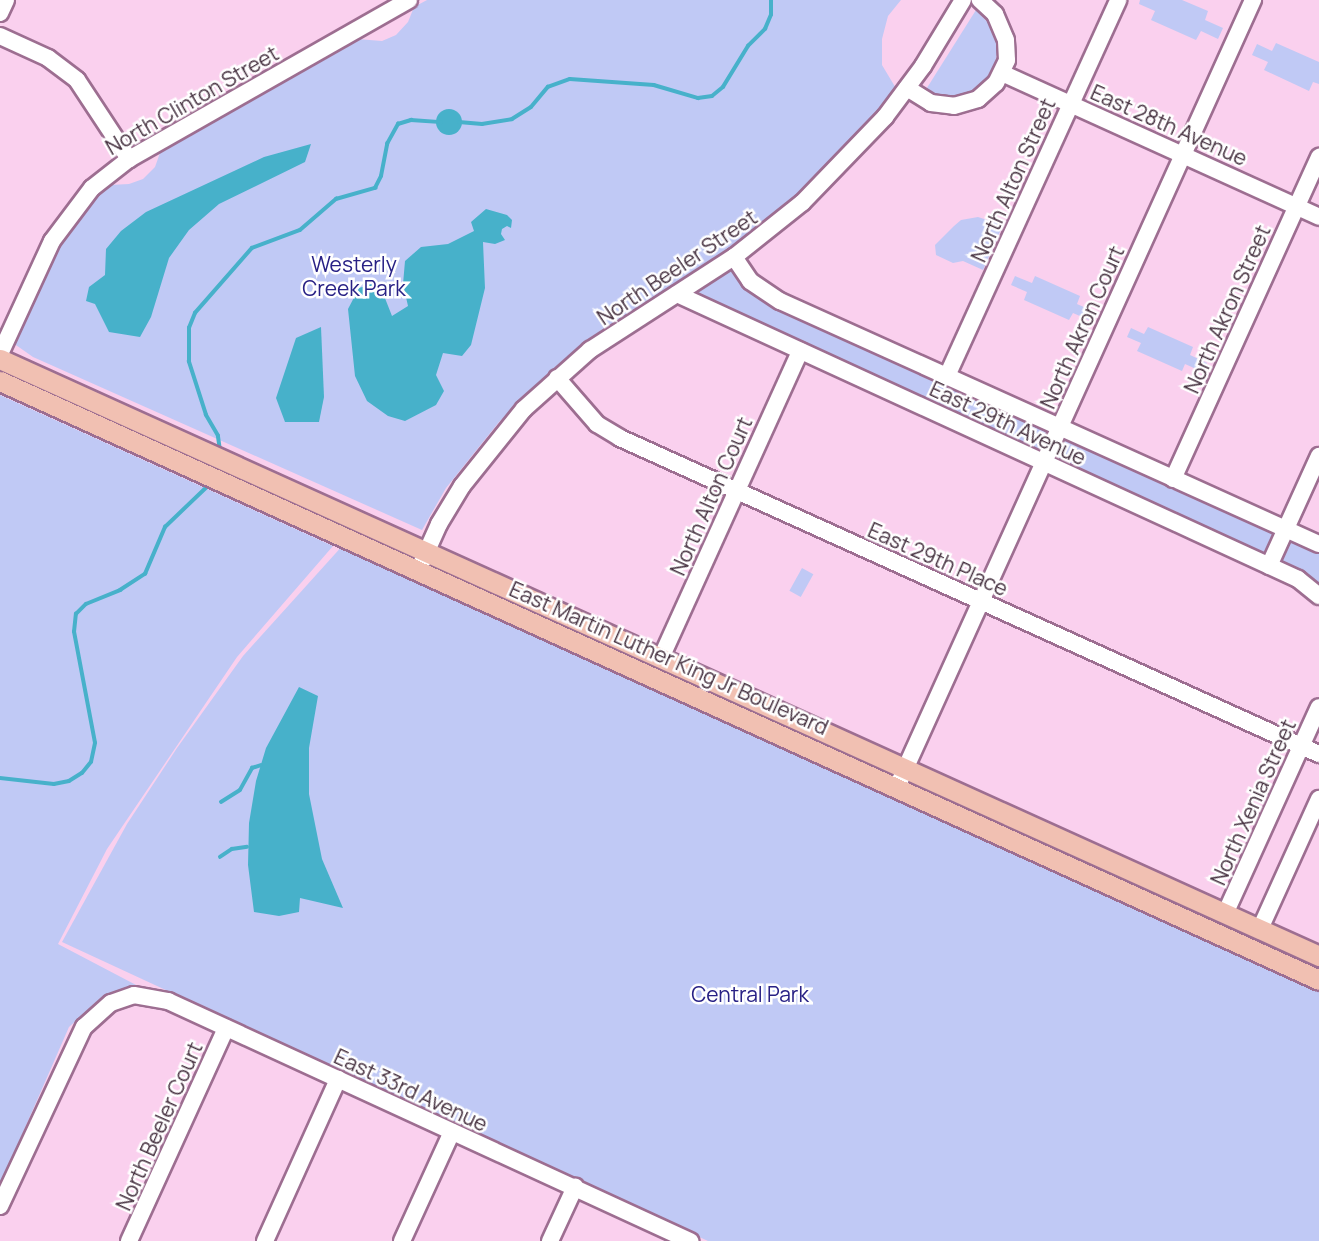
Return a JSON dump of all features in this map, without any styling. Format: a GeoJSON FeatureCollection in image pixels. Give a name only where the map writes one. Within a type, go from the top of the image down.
{"type":"FeatureCollection","features":[{"type":"Feature","properties":{"kind":"main road","name":"East Martin Luther King Jr Boulevard"},"geometry":{"type":"LineString","coordinates":[[0,356],[661,658],[901,778],[1319,980]]}},
{"type":"Feature","properties":{"kind":"main road","name":"East Martin Luther King Jr Boulevard"},"geometry":{"type":"LineString","coordinates":[[0,381],[418,570],[1319,956]]}},
{"type":"Feature","properties":{"kind":"street"},"geometry":{"type":"LineString","coordinates":[[0,13],[6,0]]}},
{"type":"Feature","properties":{"kind":"street"},"geometry":{"type":"LineString","coordinates":[[373,0],[382,15]]}},
{"type":"Feature","properties":{"kind":"street","name":"North Clinton Street"},"geometry":{"type":"LineString","coordinates":[[0,356],[43,258],[64,221],[92,188],[129,159],[409,0]]}},
{"type":"Feature","properties":{"kind":"street","name":"North Beeler Street"},"geometry":{"type":"LineString","coordinates":[[418,570],[462,486],[524,409],[590,350],[734,257],[772,228],[831,175],[908,88],[964,0]]}},
{"type":"Feature","properties":{"kind":"street"},"geometry":{"type":"LineString","coordinates":[[908,88],[931,103],[954,106],[978,99],[996,83],[1007,60],[1003,29],[995,14],[980,0]]}},
{"type":"Feature","properties":{"kind":"street","name":"North Alton Street"},"geometry":{"type":"LineString","coordinates":[[947,376],[1118,0]]}},
{"type":"Feature","properties":{"kind":"street","name":"North Akron Court"},"geometry":{"type":"LineString","coordinates":[[901,778],[1254,0]]}},
{"type":"Feature","properties":{"kind":"street"},"geometry":{"type":"LineString","coordinates":[[0,36],[48,58],[77,80],[129,159]]}},
{"type":"Feature","properties":{"kind":"street","name":"East 28th Avenue"},"geometry":{"type":"LineString","coordinates":[[1002,73],[1319,217]]}},
{"type":"Feature","properties":{"kind":"street","name":"North Akron Street"},"geometry":{"type":"LineString","coordinates":[[1174,479],[1319,157]]}},
{"type":"Feature","properties":{"kind":"street","name":"East 29th Avenue"},"geometry":{"type":"LineString","coordinates":[[734,257],[750,281],[762,291],[1319,544]]}},
{"type":"Feature","properties":{"kind":"street","name":"East 29th Avenue"},"geometry":{"type":"LineString","coordinates":[[677,294],[1298,579],[1319,596]]}},
{"type":"Feature","properties":{"kind":"street","name":"North Alton Court"},"geometry":{"type":"LineString","coordinates":[[661,658],[800,351]]}},
{"type":"Feature","properties":{"kind":"street","name":"East 29th Place"},"geometry":{"type":"LineString","coordinates":[[556,379],[585,412],[608,431],[1319,754]]}},
{"type":"Feature","properties":{"kind":"street"},"geometry":{"type":"LineString","coordinates":[[1269,566],[1319,456]]}},
{"type":"Feature","properties":{"kind":"street","name":"North Xenia Street"},"geometry":{"type":"LineString","coordinates":[[1225,914],[1319,707]]}},
{"type":"Feature","properties":{"kind":"street"},"geometry":{"type":"LineString","coordinates":[[1260,929],[1319,799]]}},
{"type":"Feature","properties":{"kind":"street","name":"East 33rd Avenue"},"geometry":{"type":"LineString","coordinates":[[0,1206],[83,1027],[111,1003],[134,995],[167,1001],[688,1241]]}},
{"type":"Feature","properties":{"kind":"street","name":"North Beeler Court"},"geometry":{"type":"LineString","coordinates":[[129,1241],[226,1028]]}},
{"type":"Feature","properties":{"kind":"street"},"geometry":{"type":"LineString","coordinates":[[265,1241],[338,1079]]}},
{"type":"Feature","properties":{"kind":"street"},"geometry":{"type":"LineString","coordinates":[[402,1241],[452,1132]]}},
{"type":"Feature","properties":{"kind":"street"},"geometry":{"type":"LineString","coordinates":[[550,1241],[575,1187]]}},
{"type":"Feature","properties":{"kind":"green space","name":"Westerly Creek Park"},"geometry":{"type":"Polygon","coordinates":[[[427,0],[901,0],[888,16],[882,39],[882,65],[897,90],[874,120],[819,178],[754,235],[606,331],[556,368],[499,422],[446,488],[422,530],[33,357],[13,343],[65,233],[81,211],[110,185],[129,184],[143,179],[155,167],[161,150],[357,39],[382,41],[396,35],[408,22],[414,7],[427,0]]]}},
{"type":"Feature","properties":{"kind":"green space"},"geometry":{"type":"Polygon","coordinates":[[[1140,0],[1182,0],[1208,11],[1205,20],[1223,28],[1218,39],[1201,31],[1196,40],[1151,20],[1155,11],[1139,4],[1140,0]]]}},
{"type":"Feature","properties":{"kind":"green space"},"geometry":{"type":"Polygon","coordinates":[[[976,10],[995,30],[999,46],[991,78],[977,92],[957,99],[939,98],[925,91],[976,10]]]}},
{"type":"Feature","properties":{"kind":"green space"},"geometry":{"type":"Polygon","coordinates":[[[1276,43],[1319,62],[1319,84],[1313,82],[1309,91],[1264,70],[1268,62],[1252,55],[1257,44],[1272,51],[1276,43]]]}},
{"type":"Feature","properties":{"kind":"green space"},"geometry":{"type":"Polygon","coordinates":[[[978,217],[1003,225],[983,270],[963,261],[953,263],[936,255],[935,245],[954,226],[961,220],[978,217]]]}},
{"type":"Feature","properties":{"kind":"green space"},"geometry":{"type":"Polygon","coordinates":[[[734,257],[750,281],[1319,544],[1319,596],[677,294],[734,257]]]}},
{"type":"Feature","properties":{"kind":"green space"},"geometry":{"type":"Polygon","coordinates":[[[1015,276],[1032,283],[1035,276],[1080,296],[1077,304],[1093,311],[1089,320],[1073,313],[1069,320],[1024,300],[1027,292],[1011,285],[1015,276]]]}},
{"type":"Feature","properties":{"kind":"green space"},"geometry":{"type":"Polygon","coordinates":[[[1148,327],[1193,347],[1190,355],[1207,363],[1203,372],[1185,364],[1182,371],[1137,351],[1141,343],[1127,337],[1131,328],[1144,334],[1148,327]]]}},
{"type":"Feature","properties":{"kind":"green space"},"geometry":{"type":"Polygon","coordinates":[[[0,395],[333,546],[237,657],[107,849],[58,944],[138,986],[104,995],[69,1027],[0,1185],[0,395]]]}},
{"type":"Feature","properties":{"kind":"green space","name":"Central Park"},"geometry":{"type":"Polygon","coordinates":[[[344,544],[1319,986],[1319,1241],[708,1241],[62,942],[127,824],[177,748],[243,656],[344,544]]]}},
{"type":"Feature","properties":{"kind":"green space"},"geometry":{"type":"Polygon","coordinates":[[[802,568],[813,574],[801,597],[789,591],[802,568]]]}},
{"type":"Feature","properties":{"kind":"shaded area"},"geometry":{"type":"Polygon","coordinates":[[[449,109],[458,113],[462,122],[458,131],[449,135],[440,131],[436,122],[440,113],[449,109]]]}},
{"type":"Feature","properties":{"kind":"shaded area"},"geometry":{"type":"Polygon","coordinates":[[[311,144],[305,162],[219,204],[189,230],[169,258],[151,317],[140,337],[109,332],[95,304],[86,301],[89,287],[105,275],[106,249],[121,231],[146,212],[264,157],[311,144]]]}},
{"type":"Feature","properties":{"kind":"shaded area"},"geometry":{"type":"Polygon","coordinates":[[[486,209],[507,215],[512,220],[511,228],[507,226],[502,229],[501,234],[505,240],[495,244],[483,242],[485,288],[471,345],[462,356],[443,353],[436,375],[444,391],[436,405],[405,421],[388,416],[367,401],[355,376],[348,309],[359,288],[372,284],[381,288],[392,316],[408,306],[403,284],[405,261],[421,247],[448,244],[474,231],[471,222],[486,209]]]}},
{"type":"Feature","properties":{"kind":"shaded area"},"geometry":{"type":"Polygon","coordinates":[[[321,327],[324,397],[319,422],[285,422],[276,398],[296,338],[321,327]]]}},
{"type":"Feature","properties":{"kind":"shaded area"},"geometry":{"type":"Polygon","coordinates":[[[299,687],[318,696],[309,748],[309,794],[322,859],[343,908],[300,898],[299,912],[279,916],[254,912],[248,865],[249,823],[256,781],[266,748],[299,687]]]}},
{"type":"Feature","properties":{"kind":"waterway"},"geometry":{"type":"LineString","coordinates":[[459,122],[482,124],[512,119],[531,107],[548,87],[570,79],[654,85],[698,98],[712,96],[723,87],[748,46],[765,29],[771,15],[771,0]]}},
{"type":"Feature","properties":{"kind":"waterway"},"geometry":{"type":"LineString","coordinates":[[220,451],[218,436],[206,415],[189,362],[189,328],[195,313],[252,248],[300,230],[336,199],[375,188],[381,176],[387,144],[398,124],[411,120],[441,122]]}},
{"type":"Feature","properties":{"kind":"waterway"},"geometry":{"type":"LineString","coordinates":[[0,778],[54,784],[69,781],[82,773],[91,762],[95,743],[74,632],[76,614],[86,604],[120,590],[145,574],[165,527],[210,484]]}},
{"type":"Feature","properties":{"kind":"waterway"},"geometry":{"type":"LineString","coordinates":[[221,802],[240,790],[252,768],[261,765]]}},
{"type":"Feature","properties":{"kind":"waterway"},"geometry":{"type":"LineString","coordinates":[[220,857],[232,849],[247,847]]}}]}
